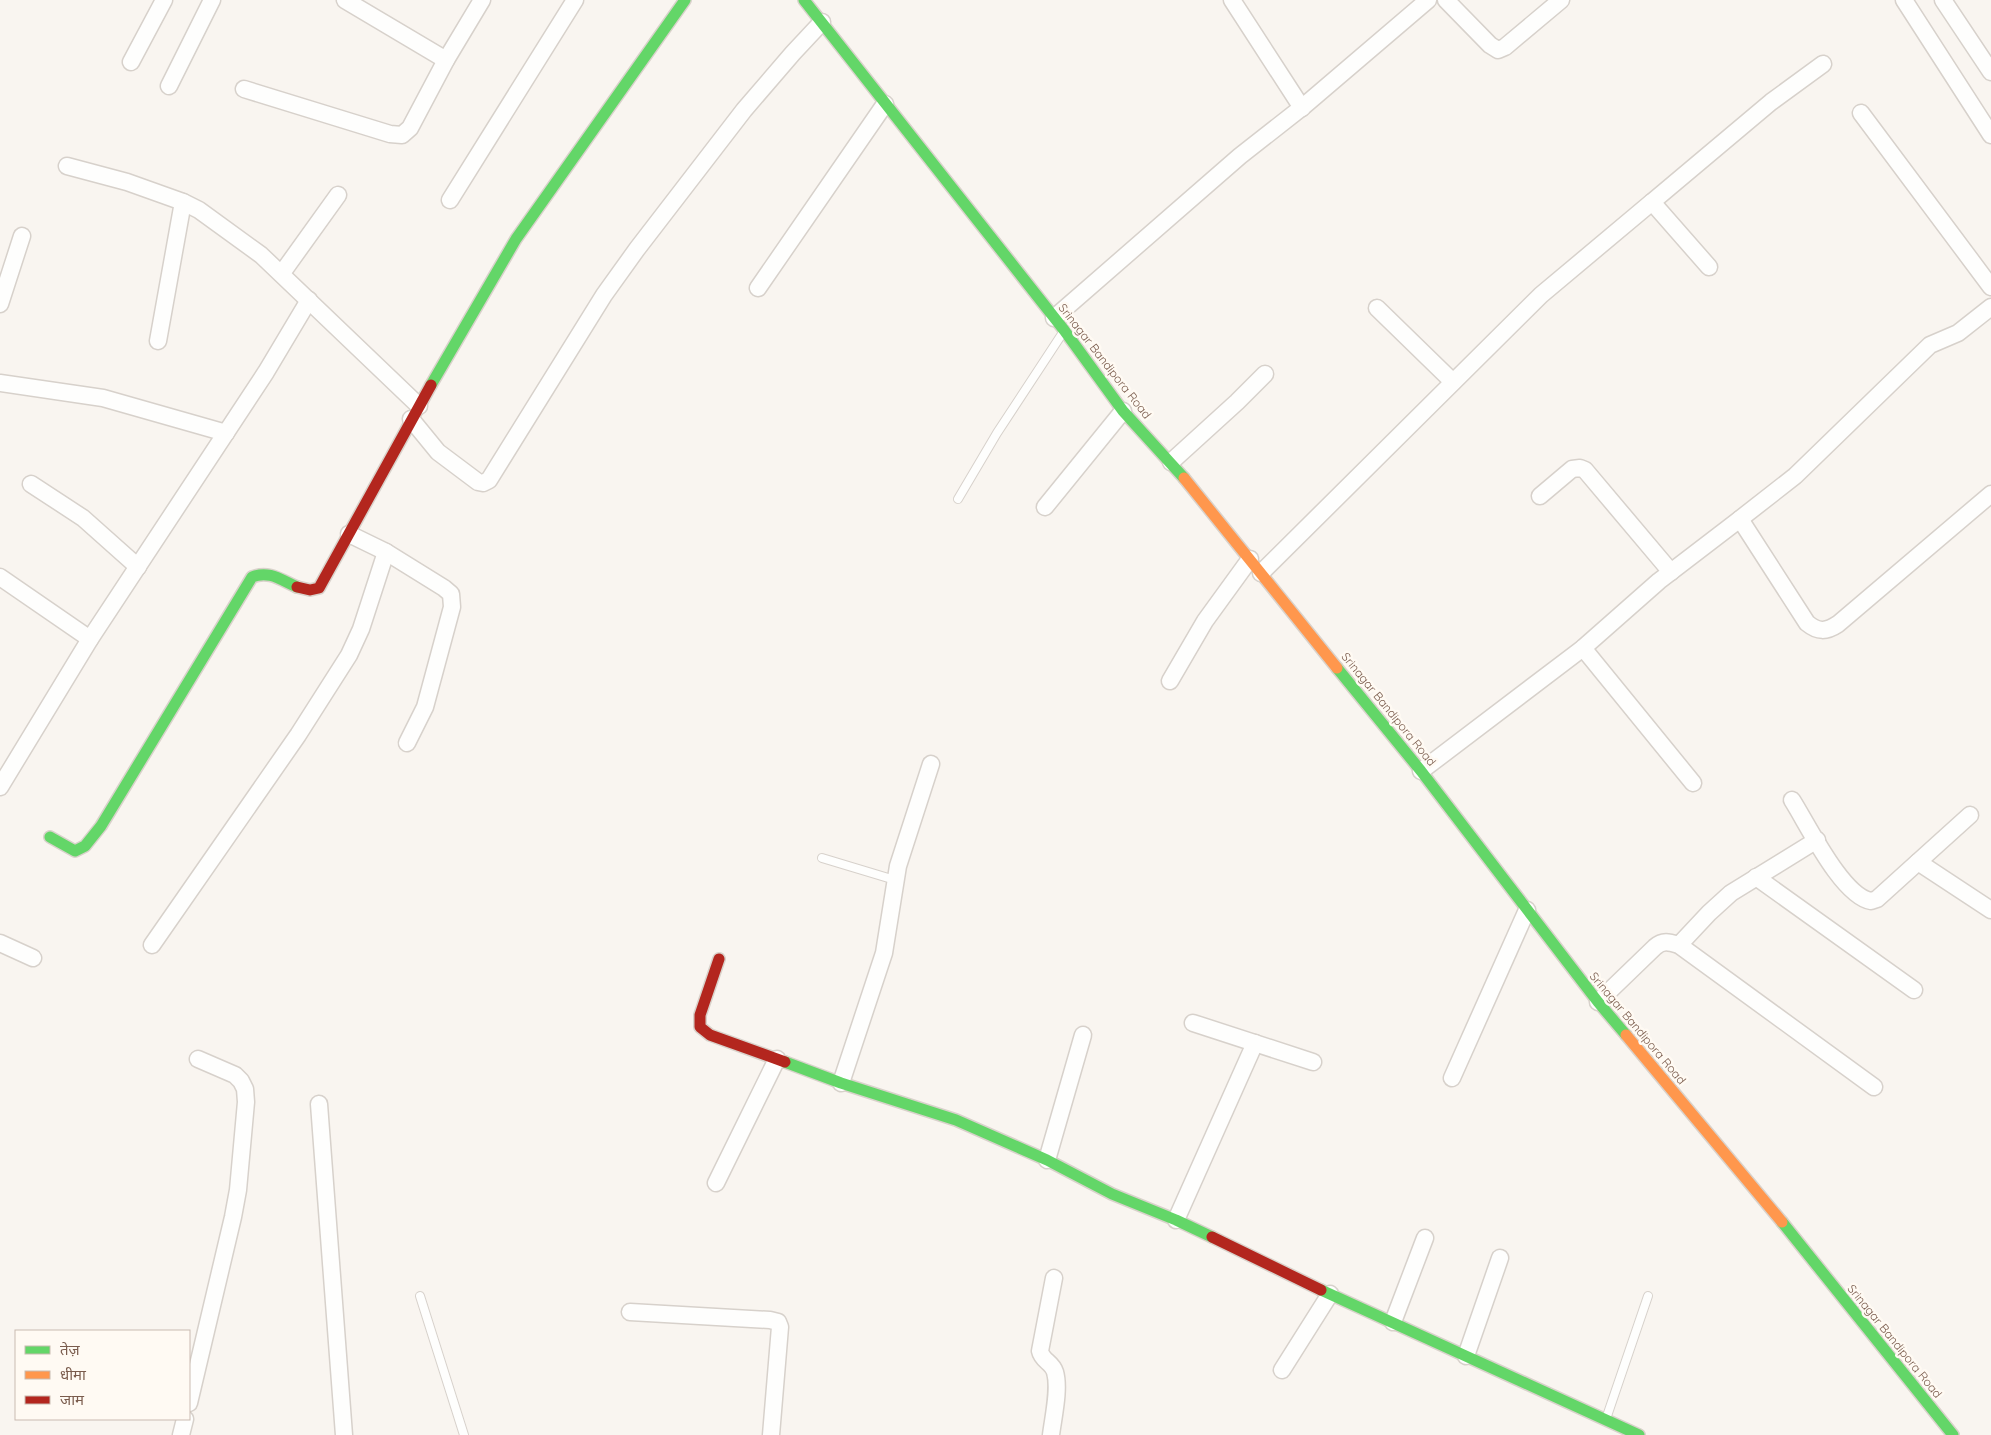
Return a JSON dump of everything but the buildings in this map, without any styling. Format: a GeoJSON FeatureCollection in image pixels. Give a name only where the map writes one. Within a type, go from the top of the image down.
{"type":"FeatureCollection","features":[{"type":"Feature","properties":{"kind":"main road"},"geometry":{"type":"LineString","coordinates":[[50,836],[69,850],[75,851],[85,846],[96,833],[252,577],[266,574],[305,590],[319,588],[415,412],[516,239],[685,0]]}},
{"type":"Feature","properties":{"kind":"main road","name":"Srinagar Bandipora Road"},"geometry":{"type":"LineString","coordinates":[[804,0],[1059,324],[1123,411],[1171,462],[1421,770],[1598,1002],[1758,1192],[1952,1435]]}},
{"type":"Feature","properties":{"kind":"main road"},"geometry":{"type":"LineString","coordinates":[[719,959],[700,1015],[700,1027],[710,1035],[841,1083],[956,1120],[1047,1160],[1112,1194],[1176,1220],[1330,1294],[1639,1435]]}},
{"type":"Feature","properties":{"kind":"street"},"geometry":{"type":"LineString","coordinates":[[132,62],[164,0]]}},
{"type":"Feature","properties":{"kind":"street"},"geometry":{"type":"LineString","coordinates":[[169,86],[212,0]]}},
{"type":"Feature","properties":{"kind":"street"},"geometry":{"type":"LineString","coordinates":[[345,0],[446,60]]}},
{"type":"Feature","properties":{"kind":"street"},"geometry":{"type":"LineString","coordinates":[[244,89],[390,134],[402,135],[410,128],[446,60],[482,0]]}},
{"type":"Feature","properties":{"kind":"street"},"geometry":{"type":"LineString","coordinates":[[450,200],[575,0]]}},
{"type":"Feature","properties":{"kind":"street"},"geometry":{"type":"LineString","coordinates":[[1232,0],[1302,108]]}},
{"type":"Feature","properties":{"kind":"street"},"geometry":{"type":"LineString","coordinates":[[1059,324],[1240,156],[1302,108],[1428,0]]}},
{"type":"Feature","properties":{"kind":"street"},"geometry":{"type":"LineString","coordinates":[[1446,0],[1490,45],[1498,50],[1505,47],[1561,0]]}},
{"type":"Feature","properties":{"kind":"street"},"geometry":{"type":"LineString","coordinates":[[1904,0],[1991,135]]}},
{"type":"Feature","properties":{"kind":"street"},"geometry":{"type":"LineString","coordinates":[[1943,0],[1991,71]]}},
{"type":"Feature","properties":{"kind":"street"},"geometry":{"type":"LineString","coordinates":[[67,166],[127,182],[183,202],[199,210],[261,254],[309,300],[415,412],[430,444],[445,458],[478,482],[483,482],[489,480],[604,295],[637,249],[744,110],[792,53],[822,22]]}},
{"type":"Feature","properties":{"kind":"street"},"geometry":{"type":"LineString","coordinates":[[1261,573],[1541,295],[1771,102],[1823,64]]}},
{"type":"Feature","properties":{"kind":"street"},"geometry":{"type":"LineString","coordinates":[[758,288],[885,104]]}},
{"type":"Feature","properties":{"kind":"street"},"geometry":{"type":"LineString","coordinates":[[1861,113],[1991,287]]}},
{"type":"Feature","properties":{"kind":"street"},"geometry":{"type":"LineString","coordinates":[[282,273],[338,195]]}},
{"type":"Feature","properties":{"kind":"street"},"geometry":{"type":"LineString","coordinates":[[158,341],[183,202]]}},
{"type":"Feature","properties":{"kind":"street"},"geometry":{"type":"LineString","coordinates":[[1652,202],[1709,267]]}},
{"type":"Feature","properties":{"kind":"street"},"geometry":{"type":"LineString","coordinates":[[0,301],[22,236]]}},
{"type":"Feature","properties":{"kind":"street"},"geometry":{"type":"LineString","coordinates":[[0,787],[90,639],[266,372],[309,300]]}},
{"type":"Feature","properties":{"kind":"street"},"geometry":{"type":"LineString","coordinates":[[1421,770],[1583,648],[1671,572],[1795,476],[1930,345],[1958,333],[1991,307]]}},
{"type":"Feature","properties":{"kind":"street"},"geometry":{"type":"LineString","coordinates":[[1377,308],[1453,382]]}},
{"type":"Feature","properties":{"kind":"street"},"geometry":{"type":"LineString","coordinates":[[1171,462],[1265,374]]}},
{"type":"Feature","properties":{"kind":"street"},"geometry":{"type":"LineString","coordinates":[[0,383],[104,398],[226,433]]}},
{"type":"Feature","properties":{"kind":"street"},"geometry":{"type":"LineString","coordinates":[[1045,507],[1123,411]]}},
{"type":"Feature","properties":{"kind":"street"},"geometry":{"type":"LineString","coordinates":[[1540,496],[1572,469],[1580,468],[1585,470],[1671,572]]}},
{"type":"Feature","properties":{"kind":"street"},"geometry":{"type":"LineString","coordinates":[[31,484],[83,518],[138,567]]}},
{"type":"Feature","properties":{"kind":"street"},"geometry":{"type":"LineString","coordinates":[[1740,519],[1807,623],[1814,629],[1821,631],[1829,630],[1838,624],[1991,494]]}},
{"type":"Feature","properties":{"kind":"street"},"geometry":{"type":"LineString","coordinates":[[349,534],[386,552],[444,588],[451,594],[453,601],[424,707],[407,743]]}},
{"type":"Feature","properties":{"kind":"street"},"geometry":{"type":"LineString","coordinates":[[152,945],[298,735],[349,655],[362,629],[386,552]]}},
{"type":"Feature","properties":{"kind":"street"},"geometry":{"type":"LineString","coordinates":[[1170,681],[1205,621],[1250,560]]}},
{"type":"Feature","properties":{"kind":"street"},"geometry":{"type":"LineString","coordinates":[[0,577],[90,639]]}},
{"type":"Feature","properties":{"kind":"street"},"geometry":{"type":"LineString","coordinates":[[1583,648],[1693,783]]}},
{"type":"Feature","properties":{"kind":"street"},"geometry":{"type":"LineString","coordinates":[[841,1083],[884,953],[895,880],[931,764]]}},
{"type":"Feature","properties":{"kind":"street"},"geometry":{"type":"LineString","coordinates":[[1792,800],[1844,882],[1854,893],[1869,901],[1877,899],[1970,815]]}},
{"type":"Feature","properties":{"kind":"street"},"geometry":{"type":"LineString","coordinates":[[1679,946],[1709,913],[1731,893],[1817,840]]}},
{"type":"Feature","properties":{"kind":"street"},"geometry":{"type":"LineString","coordinates":[[1918,862],[1991,910]]}},
{"type":"Feature","properties":{"kind":"street"},"geometry":{"type":"LineString","coordinates":[[1756,877],[1914,990]]}},
{"type":"Feature","properties":{"kind":"street"},"geometry":{"type":"LineString","coordinates":[[1452,1078],[1527,910]]}},
{"type":"Feature","properties":{"kind":"street"},"geometry":{"type":"LineString","coordinates":[[1598,1002],[1658,944],[1668,942],[1679,946],[1874,1087]]}},
{"type":"Feature","properties":{"kind":"street"},"geometry":{"type":"LineString","coordinates":[[0,943],[33,958]]}},
{"type":"Feature","properties":{"kind":"street"},"geometry":{"type":"LineString","coordinates":[[1194,1024],[1313,1062]]}},
{"type":"Feature","properties":{"kind":"street"},"geometry":{"type":"LineString","coordinates":[[1047,1160],[1082,1035]]}},
{"type":"Feature","properties":{"kind":"street"},"geometry":{"type":"LineString","coordinates":[[1176,1220],[1255,1043]]}},
{"type":"Feature","properties":{"kind":"street"},"geometry":{"type":"LineString","coordinates":[[190,1399],[233,1217],[246,1102],[244,1084],[239,1077],[198,1059]]}},
{"type":"Feature","properties":{"kind":"street"},"geometry":{"type":"LineString","coordinates":[[716,1183],[777,1059]]}},
{"type":"Feature","properties":{"kind":"street"},"geometry":{"type":"LineString","coordinates":[[319,1104],[344,1435]]}},
{"type":"Feature","properties":{"kind":"street"},"geometry":{"type":"LineString","coordinates":[[1393,1322],[1425,1238]]}},
{"type":"Feature","properties":{"kind":"street"},"geometry":{"type":"LineString","coordinates":[[1466,1356],[1500,1258]]}},
{"type":"Feature","properties":{"kind":"street"},"geometry":{"type":"LineString","coordinates":[[1051,1435],[1056,1373],[1051,1365],[1041,1356],[1040,1351],[1054,1278]]}},
{"type":"Feature","properties":{"kind":"street"},"geometry":{"type":"LineString","coordinates":[[1282,1370],[1330,1294]]}},
{"type":"Feature","properties":{"kind":"street"},"geometry":{"type":"LineString","coordinates":[[630,1312],[778,1322],[780,1327],[771,1435]]}},
{"type":"Feature","properties":{"kind":"street"},"geometry":{"type":"LineString","coordinates":[[181,1435],[185,1420]]}},
{"type":"Feature","properties":{"kind":"lane"},"geometry":{"type":"LineString","coordinates":[[958,498],[1059,324]]}},
{"type":"Feature","properties":{"kind":"lane"},"geometry":{"type":"LineString","coordinates":[[822,858],[895,880]]}},
{"type":"Feature","properties":{"kind":"lane"},"geometry":{"type":"LineString","coordinates":[[420,1296],[464,1435]]}},
{"type":"Feature","properties":{"kind":"lane"},"geometry":{"type":"LineString","coordinates":[[1605,1420],[1648,1296]]}},
{"type":"Feature","properties":{"kind":"traffic: fast"},"geometry":{"type":"LineString","coordinates":[[431,385],[516,239],[685,0]]}},
{"type":"Feature","properties":{"kind":"traffic: fast"},"geometry":{"type":"LineString","coordinates":[[804,0],[1064,330],[1123,411],[1184,478]]}},
{"type":"Feature","properties":{"kind":"traffic: fast"},"geometry":{"type":"LineString","coordinates":[[50,837],[75,851],[85,846],[101,826],[252,577],[269,575],[297,587]]}},
{"type":"Feature","properties":{"kind":"traffic: fast"},"geometry":{"type":"LineString","coordinates":[[1337,668],[1421,771],[1598,1002],[1626,1035]]}},
{"type":"Feature","properties":{"kind":"traffic: fast"},"geometry":{"type":"LineString","coordinates":[[785,1062],[841,1083],[956,1120],[1047,1160],[1112,1194],[1212,1237]]}},
{"type":"Feature","properties":{"kind":"traffic: fast"},"geometry":{"type":"LineString","coordinates":[[1782,1222],[1953,1435]]}},
{"type":"Feature","properties":{"kind":"traffic: fast"},"geometry":{"type":"LineString","coordinates":[[1321,1290],[1639,1435]]}},
{"type":"Feature","properties":{"kind":"traffic: slow"},"geometry":{"type":"LineString","coordinates":[[1184,478],[1337,668]]}},
{"type":"Feature","properties":{"kind":"traffic: slow"},"geometry":{"type":"LineString","coordinates":[[1626,1035],[1782,1222]]}},
{"type":"Feature","properties":{"kind":"traffic: jam"},"geometry":{"type":"LineString","coordinates":[[297,587],[310,590],[319,588],[431,385]]}},
{"type":"Feature","properties":{"kind":"traffic: jam"},"geometry":{"type":"LineString","coordinates":[[719,959],[700,1015],[700,1027],[710,1035],[785,1062]]}},
{"type":"Feature","properties":{"kind":"traffic: jam"},"geometry":{"type":"LineString","coordinates":[[1212,1237],[1321,1290]]}}]}
